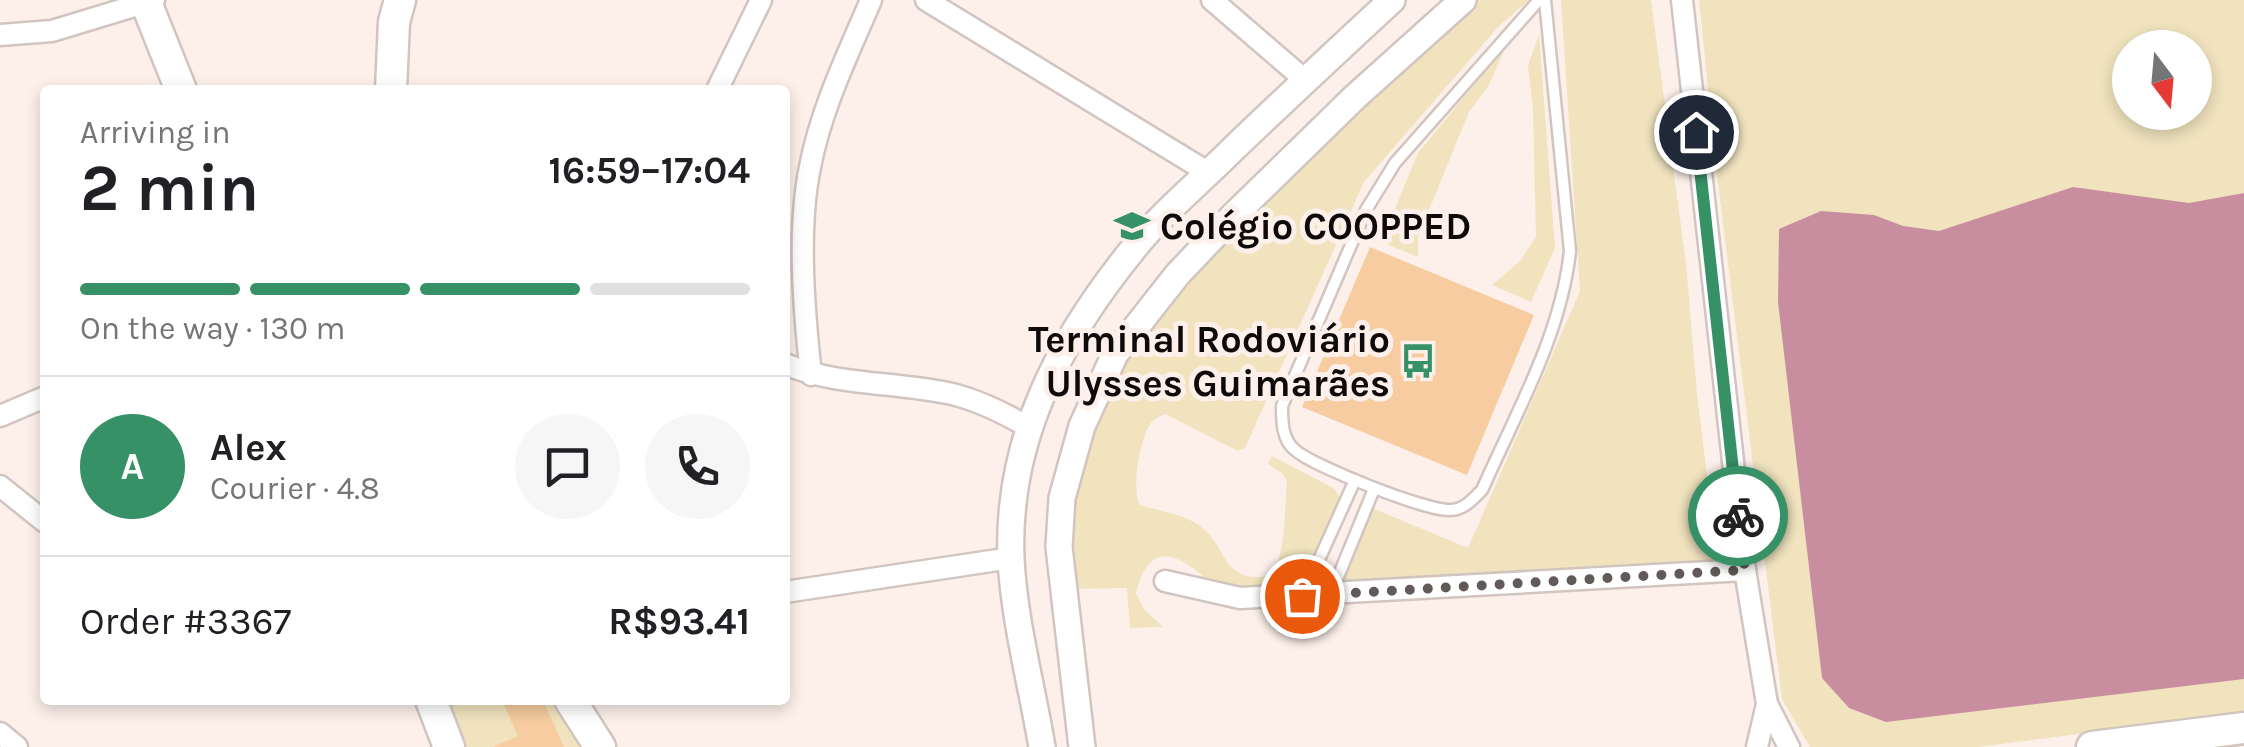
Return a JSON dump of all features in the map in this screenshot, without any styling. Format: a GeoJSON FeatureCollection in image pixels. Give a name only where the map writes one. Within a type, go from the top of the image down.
{"type":"FeatureCollection","features":[{"type":"Feature","properties":{"kind":"main road"},"geometry":{"type":"LineString","coordinates":[[391,85],[394,22],[400,0]]}},
{"type":"Feature","properties":{"kind":"main road"},"geometry":{"type":"LineString","coordinates":[[148,1],[179,85]]}},
{"type":"Feature","properties":{"kind":"main road"},"geometry":{"type":"LineString","coordinates":[[433,705],[450,747]]}},
{"type":"Feature","properties":{"kind":"main road"},"geometry":{"type":"LineString","coordinates":[[573,705],[600,747]]}},
{"type":"Feature","properties":{"kind":"main road"},"geometry":{"type":"LineString","coordinates":[[2092,747],[2244,728]]}},
{"type":"Feature","properties":{"kind":"street"},"geometry":{"type":"LineString","coordinates":[[719,85],[761,0]]}},
{"type":"Feature","properties":{"kind":"street"},"geometry":{"type":"LineString","coordinates":[[811,375],[804,309],[809,168],[834,89],[871,0]]}},
{"type":"Feature","properties":{"kind":"street"},"geometry":{"type":"LineString","coordinates":[[926,0],[1209,173]]}},
{"type":"Feature","properties":{"kind":"street"},"geometry":{"type":"LineString","coordinates":[[1212,0],[1305,80]]}},
{"type":"Feature","properties":{"kind":"street"},"geometry":{"type":"LineString","coordinates":[[1042,747],[1011,558],[1016,485],[1028,427],[1049,374],[1135,246],[1392,0]]}},
{"type":"Feature","properties":{"kind":"street"},"geometry":{"type":"LineString","coordinates":[[1082,747],[1059,546],[1062,498],[1082,426],[1115,354],[1176,275],[1232,218],[1463,0]]}},
{"type":"Feature","properties":{"kind":"street"},"geometry":{"type":"LineString","coordinates":[[1682,0],[1745,570],[1767,704],[1790,747]]}},
{"type":"Feature","properties":{"kind":"street"},"geometry":{"type":"LineString","coordinates":[[0,35],[52,31],[148,1]]}},
{"type":"Feature","properties":{"kind":"street"},"geometry":{"type":"LineString","coordinates":[[790,366],[811,375],[953,394],[994,407],[1028,427]]}},
{"type":"Feature","properties":{"kind":"street"},"geometry":{"type":"LineString","coordinates":[[0,416],[40,399]]}},
{"type":"Feature","properties":{"kind":"street"},"geometry":{"type":"LineString","coordinates":[[0,486],[40,518]]}},
{"type":"Feature","properties":{"kind":"street"},"geometry":{"type":"LineString","coordinates":[[790,591],[1011,558]]}},
{"type":"Feature","properties":{"kind":"street"},"geometry":{"type":"LineString","coordinates":[[1165,581],[1240,598],[1745,570]]}},
{"type":"Feature","properties":{"kind":"street"},"geometry":{"type":"LineString","coordinates":[[1016,594],[1063,594]]}},
{"type":"Feature","properties":{"kind":"street"},"geometry":{"type":"LineString","coordinates":[[1757,747],[1767,704]]}},
{"type":"Feature","properties":{"kind":"street"},"geometry":{"type":"LineString","coordinates":[[0,733],[17,747]]}},
{"type":"Feature","properties":{"kind":"lane"},"geometry":{"type":"LineString","coordinates":[[1542,0],[1570,251],[1558,318],[1482,490],[1469,504],[1452,510],[1434,508],[1374,488],[1294,450],[1284,434],[1282,406],[1366,210],[1395,162],[1542,0]]}},
{"type":"Feature","properties":{"kind":"lane"},"geometry":{"type":"LineString","coordinates":[[1302,596],[1355,480]]}},
{"type":"Feature","properties":{"kind":"lane"},"geometry":{"type":"LineString","coordinates":[[1330,595],[1374,488]]}},
{"type":"Feature","properties":{"kind":"shaded area"},"geometry":{"type":"Polygon","coordinates":[[[1475,0],[1529,0],[1499,26],[1364,182],[1245,448],[1238,451],[1165,414],[1151,423],[1143,439],[1137,476],[1140,505],[1200,526],[1242,575],[1271,576],[1280,555],[1287,482],[1282,473],[1268,464],[1272,456],[1335,489],[1340,498],[1302,587],[1222,593],[1186,563],[1163,556],[1152,561],[1143,573],[1136,593],[1144,609],[1163,627],[1130,628],[1127,588],[1067,589],[1077,490],[1095,426],[1122,365],[1144,329],[1184,282],[1475,0]]]}},
{"type":"Feature","properties":{"kind":"shaded area"},"geometry":{"type":"Polygon","coordinates":[[[1561,0],[1651,0],[1686,264],[1717,557],[1710,567],[1345,583],[1345,564],[1372,508],[1468,548],[1580,291],[1561,0]]]}},
{"type":"Feature","properties":{"kind":"shaded area"},"geometry":{"type":"Polygon","coordinates":[[[1699,0],[2244,0],[2244,713],[1978,747],[1810,747],[1782,699],[1699,0]]]}},
{"type":"Feature","properties":{"kind":"shaded area"},"geometry":{"type":"Polygon","coordinates":[[[1539,34],[1555,248],[1531,302],[1492,285],[1520,261],[1536,237],[1528,66],[1539,34]]]}},
{"type":"Feature","properties":{"kind":"shaded area"},"geometry":{"type":"Polygon","coordinates":[[[1506,46],[1489,85],[1469,112],[1418,237],[1418,257],[1381,242],[1418,153],[1506,46]]]}},
{"type":"Feature","properties":{"kind":"shaded area"},"geometry":{"type":"Polygon","coordinates":[[[2073,187],[2189,203],[2244,193],[2244,679],[1886,722],[1849,708],[1822,678],[1778,302],[1779,229],[1821,211],[1874,215],[1903,226],[1939,231],[2073,187]]]}},
{"type":"Feature","properties":{"kind":"shaded area"},"geometry":{"type":"Polygon","coordinates":[[[447,705],[559,705],[583,747],[462,747],[447,705]]]}},
{"type":"Feature","properties":{"kind":"building","name":"Terminal Rodoviário Ulysses Guimarães"},"geometry":{"type":"Polygon","coordinates":[[[1370,247],[1534,315],[1467,475],[1302,407],[1370,247]]]}},
{"type":"Feature","properties":{"kind":"building"},"geometry":{"type":"Polygon","coordinates":[[[504,705],[545,705],[564,747],[493,747],[518,736],[504,705]]]}},
{"type":"Feature","properties":{"kind":"way so far"},"geometry":{"type":"LineString","coordinates":[[1302,596],[1745,570],[1738,516]]}},
{"type":"Feature","properties":{"kind":"place","name":"Colégio COOPPED"},"geometry":{"type":"Point","coordinates":[1132,226]}},
{"type":"Feature","properties":{"kind":"place","name":"Terminal Rodoviário Ulysses Guimarães"},"geometry":{"type":"Point","coordinates":[1418,361]}},
{"type":"Feature","properties":{"kind":"route"},"geometry":{"type":"LineString","coordinates":[[1696,132],[1738,516]]}}]}
